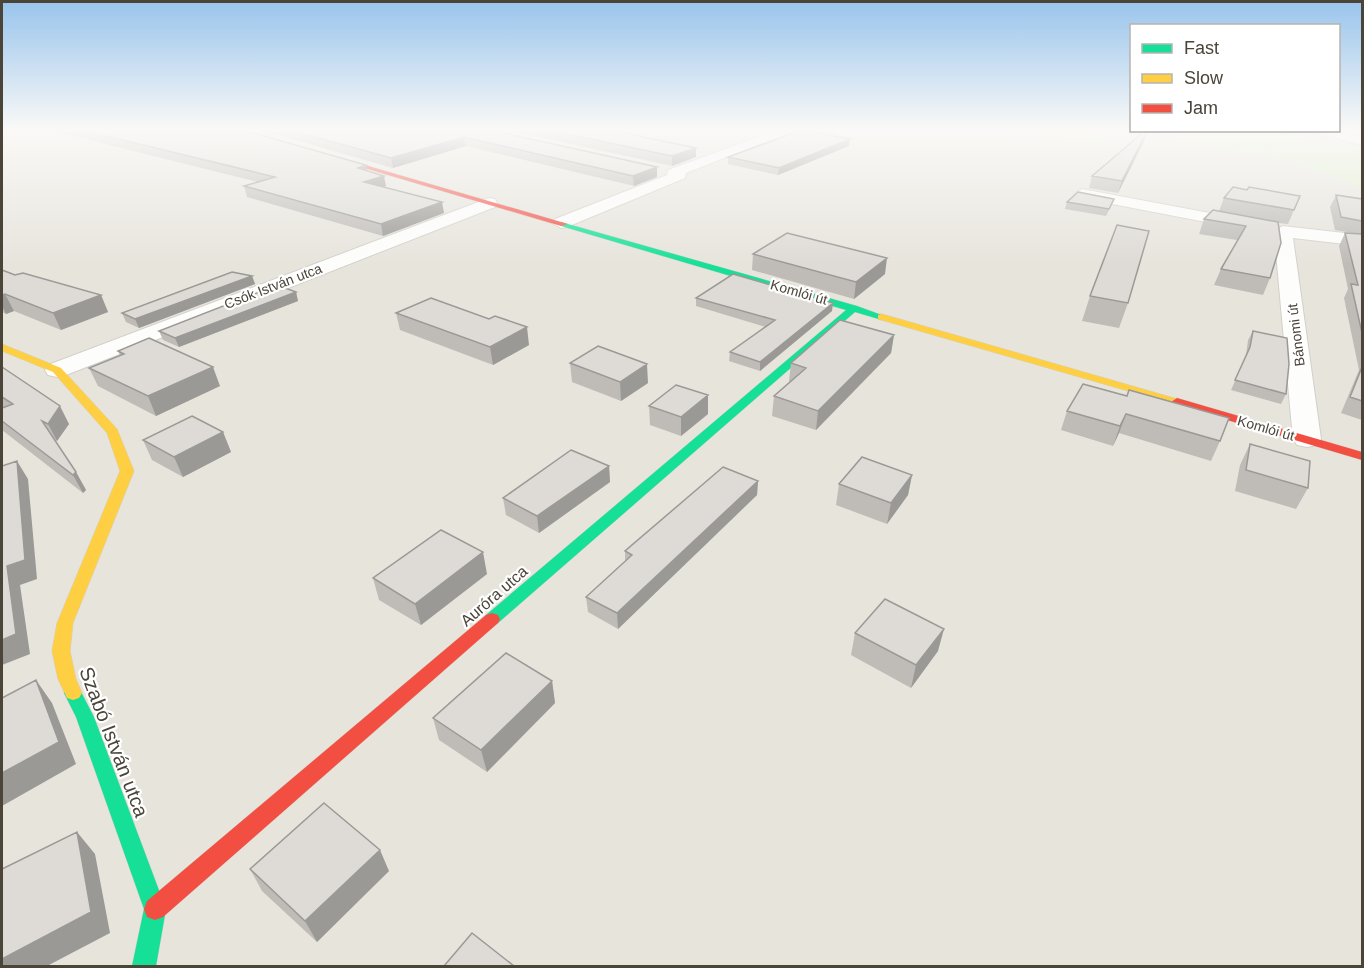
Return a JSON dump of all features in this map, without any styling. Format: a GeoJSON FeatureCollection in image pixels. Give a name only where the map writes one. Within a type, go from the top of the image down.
{"type":"FeatureCollection","features":[{"type":"Feature","properties":{"kind":"main road","name":"Komlói út"},"geometry":{"type":"LineString","coordinates":[[392,174],[1362,456]]}},
{"type":"Feature","properties":{"kind":"main road","name":"Auróra utca"},"geometry":{"type":"LineString","coordinates":[[155,909],[854,308]]}},
{"type":"Feature","properties":{"kind":"main road","name":"Szabó István utca"},"geometry":{"type":"LineString","coordinates":[[2,347],[57,370],[113,432],[127,471],[65,623],[61,651],[67,679],[85,717],[155,909]]}},
{"type":"Feature","properties":{"kind":"main road"},"geometry":{"type":"LineString","coordinates":[[144,966],[155,909]]}},
{"type":"Feature","properties":{"kind":"street"},"geometry":{"type":"LineString","coordinates":[[561,223],[680,175],[677,174]]}},
{"type":"Feature","properties":{"kind":"street"},"geometry":{"type":"LineString","coordinates":[[1082,194],[1271,229],[1362,240]]}},
{"type":"Feature","properties":{"kind":"street","name":"Csók István utca"},"geometry":{"type":"LineString","coordinates":[[57,370],[489,202]]}},
{"type":"Feature","properties":{"kind":"street","name":"Bánomi út"},"geometry":{"type":"LineString","coordinates":[[1271,229],[1307,440]]}},
{"type":"Feature","properties":{"kind":"shaded area"},"geometry":{"type":"Polygon","coordinates":[[[2,174],[1326,174],[1362,187],[1362,966],[2,966],[2,174]]]}},
{"type":"Feature","properties":{"kind":"green space"},"geometry":{"type":"Polygon","coordinates":[[[1326,174],[1362,174],[1362,187],[1326,174]]]}},
{"type":"Feature","properties":{"kind":"building"},"geometry":{"type":"Polygon","coordinates":[[[263,174],[378,174],[384,176],[364,182],[442,202],[381,224],[244,186],[275,177],[263,174]]]}},
{"type":"Feature","properties":{"kind":"building"},"geometry":{"type":"Polygon","coordinates":[[[1094,174],[1125,174],[1122,181],[1092,176],[1094,174]]]}},
{"type":"Feature","properties":{"kind":"building"},"geometry":{"type":"Polygon","coordinates":[[[1233,187],[1247,190],[1249,187],[1300,196],[1294,210],[1224,198],[1233,187]]]}},
{"type":"Feature","properties":{"kind":"building"},"geometry":{"type":"Polygon","coordinates":[[[1078,192],[1114,199],[1109,209],[1067,202],[1078,192]]]}},
{"type":"Feature","properties":{"kind":"building"},"geometry":{"type":"Polygon","coordinates":[[[1336,195],[1362,199],[1362,221],[1341,217],[1336,195]]]}},
{"type":"Feature","properties":{"kind":"building"},"geometry":{"type":"Polygon","coordinates":[[[1213,210],[1278,222],[1281,243],[1270,278],[1221,269],[1246,226],[1204,219],[1213,210]]]}},
{"type":"Feature","properties":{"kind":"building"},"geometry":{"type":"Polygon","coordinates":[[[1117,225],[1149,231],[1128,303],[1090,296],[1117,225]]]}},
{"type":"Feature","properties":{"kind":"building"},"geometry":{"type":"Polygon","coordinates":[[[787,233],[887,258],[856,282],[753,254],[787,233]]]}},
{"type":"Feature","properties":{"kind":"building"},"geometry":{"type":"Polygon","coordinates":[[[1345,233],[1362,234],[1362,333],[1351,284],[1358,285],[1345,233]]]}},
{"type":"Feature","properties":{"kind":"building"},"geometry":{"type":"Polygon","coordinates":[[[2,270],[15,275],[23,273],[101,295],[53,313],[5,294],[2,295],[2,270]]]}},
{"type":"Feature","properties":{"kind":"building"},"geometry":{"type":"Polygon","coordinates":[[[232,272],[252,276],[135,319],[122,313],[232,272]]]}},
{"type":"Feature","properties":{"kind":"building"},"geometry":{"type":"Polygon","coordinates":[[[733,274],[833,303],[760,362],[730,352],[775,320],[696,298],[733,274]]]}},
{"type":"Feature","properties":{"kind":"building"},"geometry":{"type":"Polygon","coordinates":[[[277,285],[296,292],[175,338],[159,331],[277,285]]]}},
{"type":"Feature","properties":{"kind":"building"},"geometry":{"type":"Polygon","coordinates":[[[431,298],[489,319],[495,316],[527,327],[490,347],[396,313],[431,298]]]}},
{"type":"Feature","properties":{"kind":"building"},"geometry":{"type":"Polygon","coordinates":[[[840,320],[894,335],[818,411],[774,396],[806,368],[791,363],[840,320]]]}},
{"type":"Feature","properties":{"kind":"building"},"geometry":{"type":"Polygon","coordinates":[[[1253,331],[1287,338],[1289,364],[1286,394],[1235,380],[1250,347],[1253,331]]]}},
{"type":"Feature","properties":{"kind":"building"},"geometry":{"type":"Polygon","coordinates":[[[149,338],[213,367],[148,396],[89,368],[124,354],[118,351],[149,338]]]}},
{"type":"Feature","properties":{"kind":"building"},"geometry":{"type":"Polygon","coordinates":[[[598,346],[647,364],[620,382],[570,363],[598,346]]]}},
{"type":"Feature","properties":{"kind":"building"},"geometry":{"type":"Polygon","coordinates":[[[2,367],[60,406],[48,424],[42,421],[76,472],[73,475],[2,421],[2,408],[13,404],[2,397],[2,367]]]}},
{"type":"Feature","properties":{"kind":"building"},"geometry":{"type":"Polygon","coordinates":[[[1362,367],[1362,401],[1350,397],[1362,367]]]}},
{"type":"Feature","properties":{"kind":"building"},"geometry":{"type":"Polygon","coordinates":[[[1083,384],[1127,396],[1129,390],[1229,418],[1220,441],[1126,414],[1120,426],[1067,411],[1083,384]]]}},
{"type":"Feature","properties":{"kind":"building"},"geometry":{"type":"Polygon","coordinates":[[[676,385],[708,395],[681,417],[649,406],[676,385]]]}},
{"type":"Feature","properties":{"kind":"building"},"geometry":{"type":"Polygon","coordinates":[[[192,416],[223,432],[174,457],[143,440],[192,416]]]}},
{"type":"Feature","properties":{"kind":"building"},"geometry":{"type":"Polygon","coordinates":[[[1250,444],[1310,461],[1308,488],[1246,470],[1250,444]]]}},
{"type":"Feature","properties":{"kind":"building"},"geometry":{"type":"Polygon","coordinates":[[[571,450],[609,466],[537,516],[503,498],[571,450]]]}},
{"type":"Feature","properties":{"kind":"building"},"geometry":{"type":"Polygon","coordinates":[[[862,457],[912,475],[891,503],[839,484],[862,457]]]}},
{"type":"Feature","properties":{"kind":"building"},"geometry":{"type":"Polygon","coordinates":[[[17,461],[25,560],[7,566],[16,634],[2,640],[2,466],[17,461]]]}},
{"type":"Feature","properties":{"kind":"building"},"geometry":{"type":"Polygon","coordinates":[[[723,467],[758,481],[617,613],[586,597],[632,555],[625,551],[723,467]]]}},
{"type":"Feature","properties":{"kind":"building"},"geometry":{"type":"Polygon","coordinates":[[[441,530],[483,552],[415,604],[373,578],[441,530]]]}},
{"type":"Feature","properties":{"kind":"building"},"geometry":{"type":"Polygon","coordinates":[[[885,599],[944,629],[916,665],[855,633],[885,599]]]}},
{"type":"Feature","properties":{"kind":"building"},"geometry":{"type":"Polygon","coordinates":[[[506,653],[552,681],[481,750],[433,718],[506,653]]]}},
{"type":"Feature","properties":{"kind":"building"},"geometry":{"type":"Polygon","coordinates":[[[36,680],[59,742],[2,773],[2,698],[36,680]]]}},
{"type":"Feature","properties":{"kind":"building"},"geometry":{"type":"Polygon","coordinates":[[[324,803],[380,850],[305,921],[250,869],[324,803]]]}},
{"type":"Feature","properties":{"kind":"building"},"geometry":{"type":"Polygon","coordinates":[[[77,832],[91,912],[2,959],[2,869],[77,832]]]}},
{"type":"Feature","properties":{"kind":"building"},"geometry":{"type":"Polygon","coordinates":[[[472,933],[514,966],[444,966],[472,933]]]}},
{"type":"Feature","properties":{"kind":"traffic: fast"},"geometry":{"type":"LineString","coordinates":[[564,224],[882,317]]}},
{"type":"Feature","properties":{"kind":"traffic: fast"},"geometry":{"type":"LineString","coordinates":[[492,619],[854,308]]}},
{"type":"Feature","properties":{"kind":"traffic: fast"},"geometry":{"type":"LineString","coordinates":[[73,693],[85,717],[155,909],[144,966]]}},
{"type":"Feature","properties":{"kind":"traffic: slow"},"geometry":{"type":"LineString","coordinates":[[882,317],[1177,402]]}},
{"type":"Feature","properties":{"kind":"traffic: slow"},"geometry":{"type":"LineString","coordinates":[[2,347],[57,370],[113,432],[127,471],[65,623],[61,651],[67,679],[73,693]]}},
{"type":"Feature","properties":{"kind":"traffic: jam"},"geometry":{"type":"LineString","coordinates":[[391,174],[564,224]]}},
{"type":"Feature","properties":{"kind":"traffic: jam"},"geometry":{"type":"LineString","coordinates":[[1177,402],[1362,456]]}},
{"type":"Feature","properties":{"kind":"traffic: jam"},"geometry":{"type":"LineString","coordinates":[[155,909],[492,619]]}}]}
